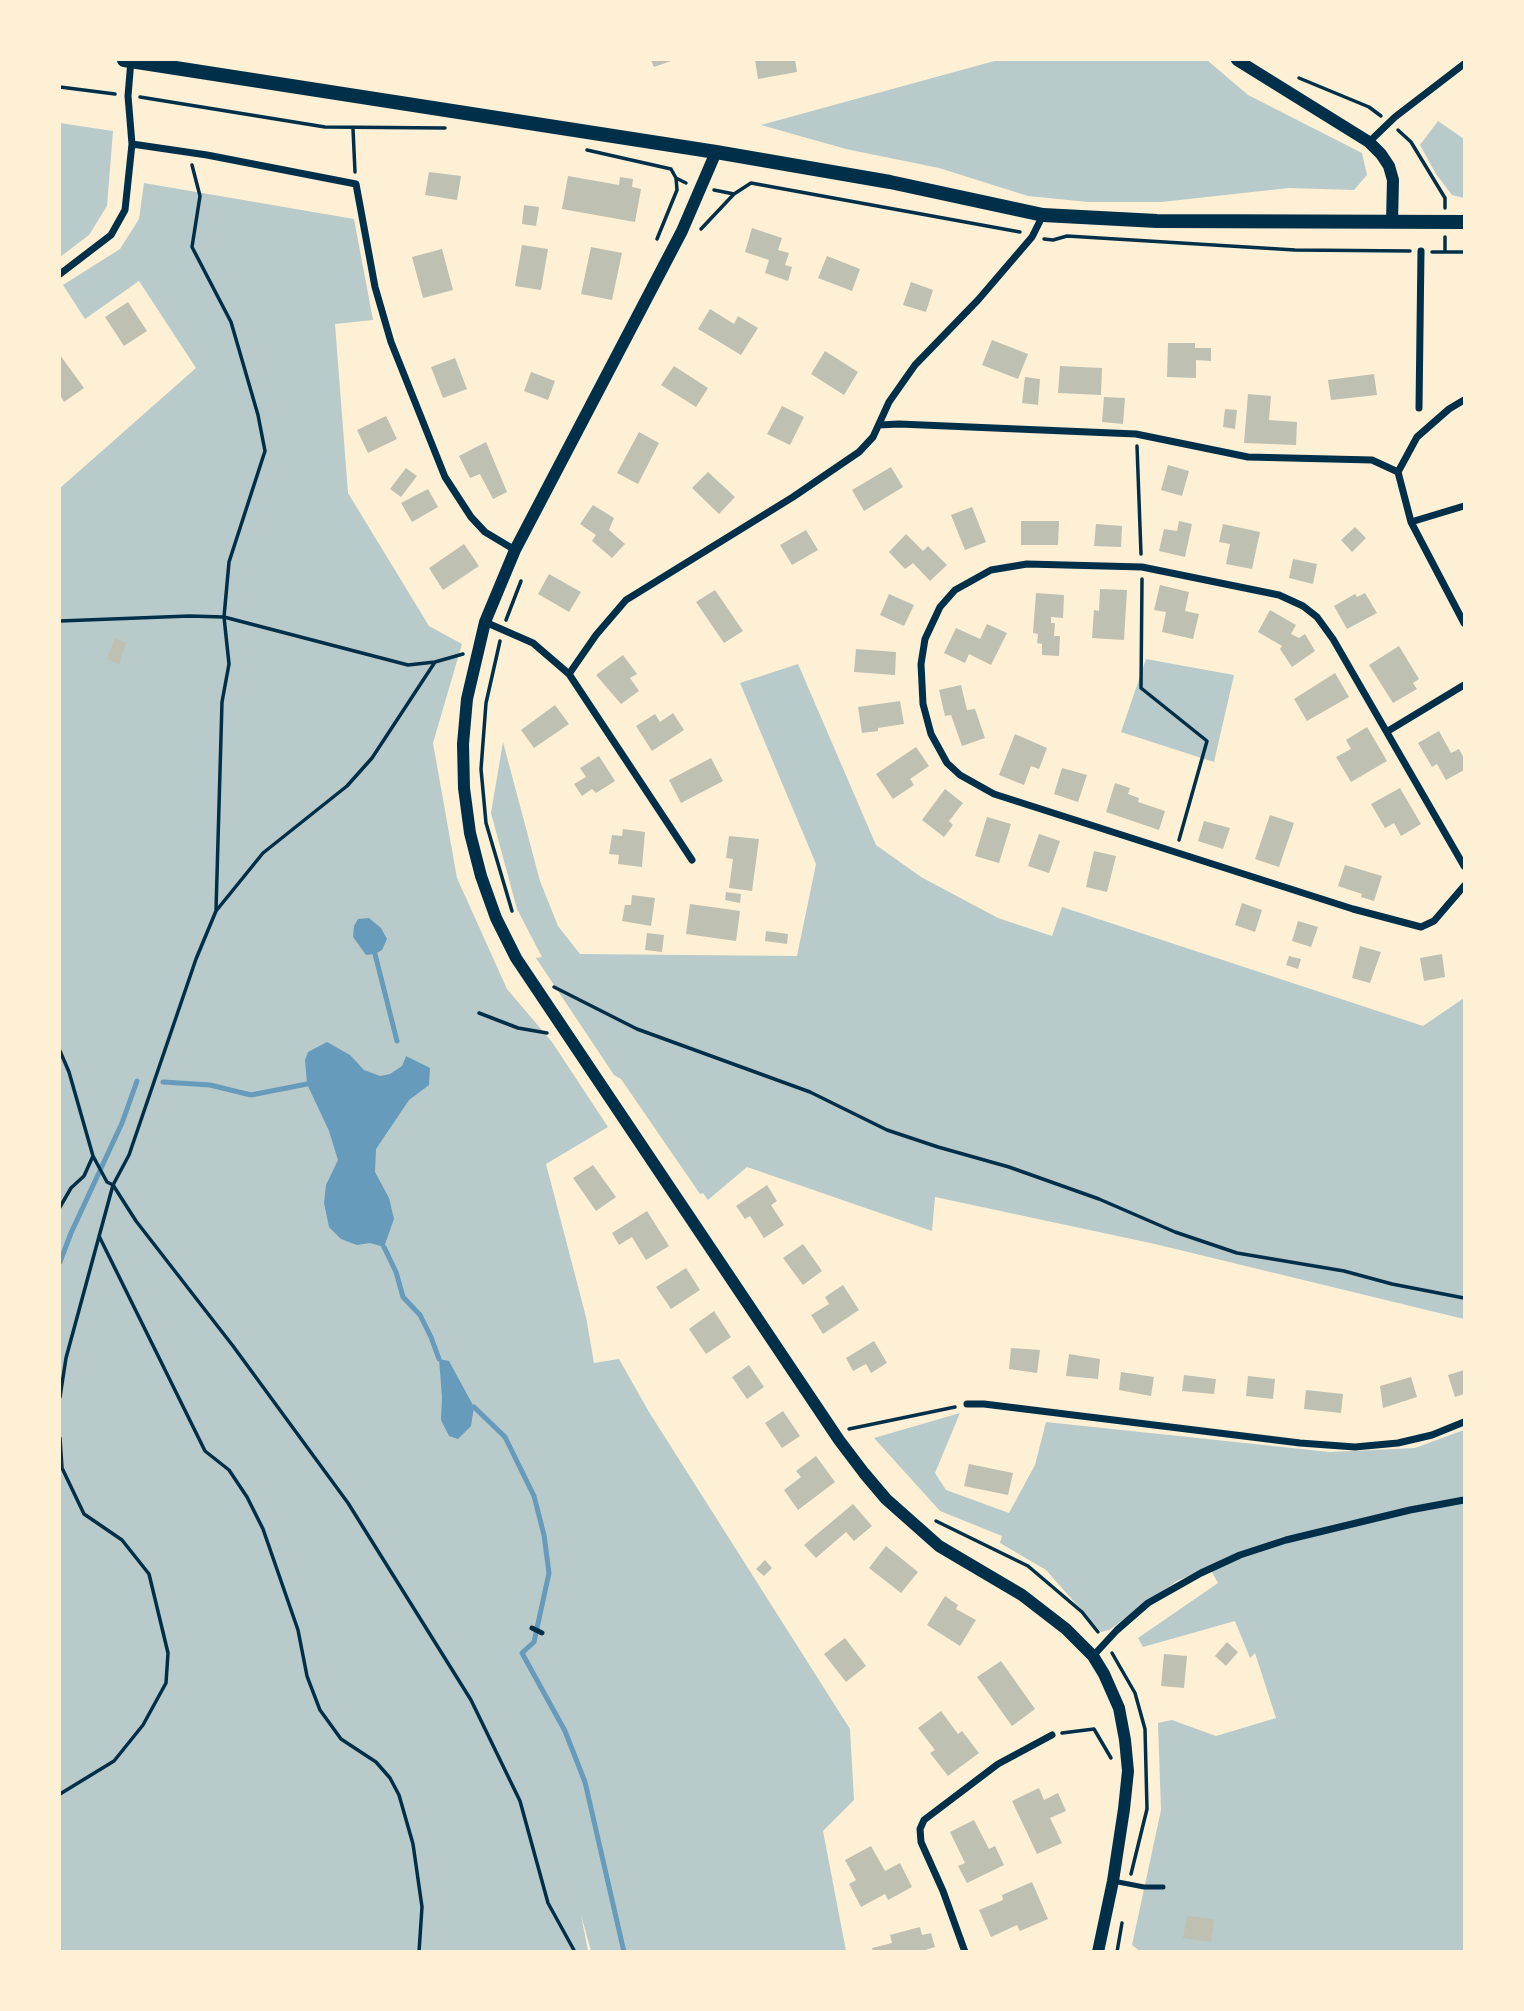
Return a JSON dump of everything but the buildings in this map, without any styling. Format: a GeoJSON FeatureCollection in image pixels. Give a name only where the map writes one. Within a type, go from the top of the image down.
{"type":"FeatureCollection","features":[{"type":"Feature","properties":{"kind":"main road"},"geometry":{"type":"LineString","coordinates":[[124,60],[716,152],[890,182],[1043,215],[1157,221],[1465,222]]}},
{"type":"Feature","properties":{"kind":"street"},"geometry":{"type":"LineString","coordinates":[[60,274],[111,235],[125,210],[132,144],[128,96],[131,60]]}},
{"type":"Feature","properties":{"kind":"street"},"geometry":{"type":"LineString","coordinates":[[1237,60],[1369,142],[1381,154],[1389,166],[1393,180],[1392,221]]}},
{"type":"Feature","properties":{"kind":"street"},"geometry":{"type":"LineString","coordinates":[[1369,142],[1395,117],[1465,64]]}},
{"type":"Feature","properties":{"kind":"street"},"geometry":{"type":"LineString","coordinates":[[132,144],[207,155],[356,184],[375,287],[391,342],[445,477],[471,517],[485,532],[515,550]]}},
{"type":"Feature","properties":{"kind":"street"},"geometry":{"type":"LineString","coordinates":[[716,152],[676,243],[515,550],[485,622],[467,699],[463,744],[464,788],[470,833],[496,918],[516,958],[839,1440],[886,1499],[939,1546],[1022,1595],[1066,1629],[1093,1656],[1104,1674],[1119,1709],[1128,1771],[1113,1881],[1098,1951]]}},
{"type":"Feature","properties":{"kind":"street"},"geometry":{"type":"LineString","coordinates":[[569,674],[596,635],[626,600],[804,490],[859,452],[873,437],[889,402],[915,366],[978,300],[1032,237],[1043,215]]}},
{"type":"Feature","properties":{"kind":"street"},"geometry":{"type":"LineString","coordinates":[[1419,408],[1421,251]]}},
{"type":"Feature","properties":{"kind":"street"},"geometry":{"type":"LineString","coordinates":[[1465,400],[1449,409],[1418,437],[1398,472],[1411,523],[1465,623]]}},
{"type":"Feature","properties":{"kind":"street"},"geometry":{"type":"LineString","coordinates":[[879,425],[1136,433],[1248,457],[1372,460],[1398,472]]}},
{"type":"Feature","properties":{"kind":"street"},"geometry":{"type":"LineString","coordinates":[[1411,523],[1465,506]]}},
{"type":"Feature","properties":{"kind":"street"},"geometry":{"type":"LineString","coordinates":[[1465,866],[1334,639],[1317,617],[1303,606],[1279,595],[1142,568],[1027,565],[991,570],[955,590],[940,607],[925,639],[921,664],[923,704],[930,734],[947,763],[976,786],[1353,909],[1420,927],[1433,921],[1465,886]]}},
{"type":"Feature","properties":{"kind":"street"},"geometry":{"type":"LineString","coordinates":[[485,622],[533,643],[569,674],[692,860]]}},
{"type":"Feature","properties":{"kind":"street"},"geometry":{"type":"LineString","coordinates":[[1388,731],[1465,685]]}},
{"type":"Feature","properties":{"kind":"street"},"geometry":{"type":"LineString","coordinates":[[967,1404],[1355,1447],[1398,1443],[1432,1435],[1465,1422]]}},
{"type":"Feature","properties":{"kind":"street"},"geometry":{"type":"LineString","coordinates":[[1093,1656],[1148,1603],[1240,1555],[1286,1540],[1410,1510],[1465,1500]]}},
{"type":"Feature","properties":{"kind":"street"},"geometry":{"type":"LineString","coordinates":[[965,1951],[943,1891],[920,1842],[920,1829],[924,1820],[998,1764],[1052,1735]]}},
{"type":"Feature","properties":{"kind":"lane"},"geometry":{"type":"LineString","coordinates":[[532,1628],[542,1633]]}},
{"type":"Feature","properties":{"kind":"lane"},"geometry":{"type":"LineString","coordinates":[[1113,1881],[1144,1887],[1163,1887]]}},
{"type":"Feature","properties":{"kind":"path"},"geometry":{"type":"LineString","coordinates":[[60,87],[325,127],[447,128]]}},
{"type":"Feature","properties":{"kind":"path"},"geometry":{"type":"LineString","coordinates":[[353,129],[356,184]]}},
{"type":"Feature","properties":{"kind":"path"},"geometry":{"type":"LineString","coordinates":[[576,148],[671,169],[676,178],[677,190],[657,239]]}},
{"type":"Feature","properties":{"kind":"path"},"geometry":{"type":"LineString","coordinates":[[192,165],[200,196],[192,247],[231,322],[258,415],[265,451],[229,562],[224,617],[229,664],[222,702],[216,911]]}},
{"type":"Feature","properties":{"kind":"path"},"geometry":{"type":"LineString","coordinates":[[676,178],[734,194],[751,183],[1013,230],[1052,240],[1067,236],[1295,250],[1465,252]]}},
{"type":"Feature","properties":{"kind":"path"},"geometry":{"type":"LineString","coordinates":[[1136,433],[1142,568],[1141,688],[1208,741],[1175,852]]}},
{"type":"Feature","properties":{"kind":"path"},"geometry":{"type":"LineString","coordinates":[[60,621],[224,617],[390,662],[408,665],[435,662],[372,758],[319,810],[263,853],[216,911],[196,958],[129,1155],[113,1185],[66,1358],[60,1397]]}},
{"type":"Feature","properties":{"kind":"path"},"geometry":{"type":"LineString","coordinates":[[495,661],[486,703],[481,769],[486,822],[515,922]]}},
{"type":"Feature","properties":{"kind":"path"},"geometry":{"type":"LineString","coordinates":[[557,996],[549,984],[637,1029],[810,1092],[887,1130],[1009,1167],[1099,1199],[1175,1232],[1237,1252],[1344,1271],[1392,1284],[1465,1298]]}},
{"type":"Feature","properties":{"kind":"path"},"geometry":{"type":"LineString","coordinates":[[480,1013],[517,1028],[546,1034],[564,1032]]}},
{"type":"Feature","properties":{"kind":"path"},"geometry":{"type":"LineString","coordinates":[[60,1051],[69,1072],[93,1156],[107,1182],[113,1185],[136,1221],[233,1346],[348,1503],[471,1700],[520,1801],[548,1903],[575,1951]]}},
{"type":"Feature","properties":{"kind":"path"},"geometry":{"type":"LineString","coordinates":[[60,1207],[71,1188],[85,1176],[93,1156]]}},
{"type":"Feature","properties":{"kind":"path"},"geometry":{"type":"LineString","coordinates":[[98,1234],[205,1451],[229,1470],[247,1497],[263,1529],[298,1630],[307,1676],[320,1710],[341,1739],[376,1762],[390,1778],[399,1796],[413,1844],[422,1907],[419,1951]]}},
{"type":"Feature","properties":{"kind":"path"},"geometry":{"type":"LineString","coordinates":[[856,1438],[849,1429],[967,1404]]}},
{"type":"Feature","properties":{"kind":"path"},"geometry":{"type":"LineString","coordinates":[[60,1438],[62,1468],[83,1514],[122,1540],[149,1574],[168,1653],[166,1683],[144,1726],[114,1761],[60,1794]]}},
{"type":"Feature","properties":{"kind":"path"},"geometry":{"type":"LineString","coordinates":[[935,1521],[1028,1566],[1082,1612],[1120,1663],[1135,1693],[1145,1729],[1147,1809],[1129,1883]]}},
{"type":"Feature","properties":{"kind":"path"},"geometry":{"type":"LineString","coordinates":[[1052,1735],[1094,1728],[1115,1766]]}},
{"type":"Feature","properties":{"kind":"path"},"geometry":{"type":"LineString","coordinates":[[1117,1951],[1123,1917]]}},
{"type":"Feature","properties":{"kind":"shaded area"},"geometry":{"type":"Polygon","coordinates":[[[998,60],[1207,60],[1248,95],[1362,153],[1367,175],[1354,190],[1289,188],[1161,202],[1088,202],[1028,196],[939,168],[846,149],[761,125],[998,60]]]}},
{"type":"Feature","properties":{"kind":"shaded area"},"geometry":{"type":"Polygon","coordinates":[[[1438,121],[1464,139],[1464,198],[1452,195],[1436,174],[1420,145],[1438,121]]]}},
{"type":"Feature","properties":{"kind":"shaded area"},"geometry":{"type":"Polygon","coordinates":[[[60,123],[113,131],[107,206],[89,235],[60,257],[60,123]]]}},
{"type":"Feature","properties":{"kind":"shaded area"},"geometry":{"type":"Polygon","coordinates":[[[144,183],[354,219],[373,320],[335,324],[348,493],[429,626],[462,644],[433,743],[457,878],[507,989],[552,1042],[608,1127],[546,1164],[586,1317],[594,1363],[619,1359],[649,1412],[850,1729],[854,1800],[823,1831],[846,1951],[591,1951],[581,1915],[588,1951],[60,1951],[60,488],[196,368],[139,281],[85,319],[63,285],[120,249],[139,219],[144,183]]]}},
{"type":"Feature","properties":{"kind":"shaded area"},"geometry":{"type":"Polygon","coordinates":[[[1146,659],[1234,675],[1214,762],[1121,732],[1146,659]]]}},
{"type":"Feature","properties":{"kind":"shaded area"},"geometry":{"type":"Polygon","coordinates":[[[798,664],[876,845],[921,877],[998,918],[1052,936],[1062,907],[1423,1026],[1464,998],[1464,1319],[1155,1244],[935,1197],[932,1231],[747,1167],[708,1200],[703,1193],[700,1194],[621,1079],[614,1075],[536,958],[542,957],[517,909],[491,813],[503,742],[540,881],[558,926],[580,954],[797,956],[816,864],[740,683],[798,664]]]}},
{"type":"Feature","properties":{"kind":"shaded area"},"geometry":{"type":"Polygon","coordinates":[[[960,1413],[935,1473],[946,1490],[1009,1513],[1035,1465],[1046,1422],[1330,1452],[1415,1448],[1464,1430],[1464,1951],[1141,1952],[1132,1945],[1161,1810],[1158,1723],[1172,1720],[1216,1736],[1276,1718],[1255,1653],[1250,1658],[1235,1621],[1143,1647],[1138,1638],[1218,1583],[1209,1567],[1177,1581],[1109,1630],[1101,1632],[1046,1570],[1000,1543],[1002,1536],[940,1511],[874,1438],[960,1413]]]}},
{"type":"Feature","properties":{"kind":"water"},"geometry":{"type":"Polygon","coordinates":[[[369,918],[381,928],[387,939],[382,950],[366,955],[353,937],[358,919],[369,918]]]}},
{"type":"Feature","properties":{"kind":"water"},"geometry":{"type":"Polygon","coordinates":[[[327,1042],[350,1055],[364,1070],[380,1076],[390,1074],[402,1066],[406,1056],[430,1068],[429,1085],[409,1100],[376,1149],[375,1172],[389,1198],[394,1219],[384,1247],[370,1243],[357,1245],[341,1239],[329,1227],[324,1203],[326,1185],[338,1160],[329,1131],[307,1084],[305,1060],[308,1052],[327,1042]]]}},
{"type":"Feature","properties":{"kind":"water"},"geometry":{"type":"Polygon","coordinates":[[[439,1359],[449,1361],[474,1407],[471,1426],[458,1439],[449,1436],[441,1420],[439,1359]]]}},
{"type":"Feature","properties":{"kind":"waterway"},"geometry":{"type":"LineString","coordinates":[[375,954],[397,1041]]}},
{"type":"Feature","properties":{"kind":"waterway"},"geometry":{"type":"LineString","coordinates":[[60,1262],[122,1123],[137,1081]]}},
{"type":"Feature","properties":{"kind":"waterway"},"geometry":{"type":"LineString","coordinates":[[163,1082],[210,1085],[251,1095],[307,1084]]}},
{"type":"Feature","properties":{"kind":"waterway"},"geometry":{"type":"LineString","coordinates":[[384,1247],[396,1272],[403,1297],[420,1315],[439,1359]]}},
{"type":"Feature","properties":{"kind":"waterway"},"geometry":{"type":"LineString","coordinates":[[474,1407],[505,1437],[534,1496],[544,1535],[549,1573],[534,1642],[522,1653],[565,1731],[585,1782],[624,1952]]}}]}
